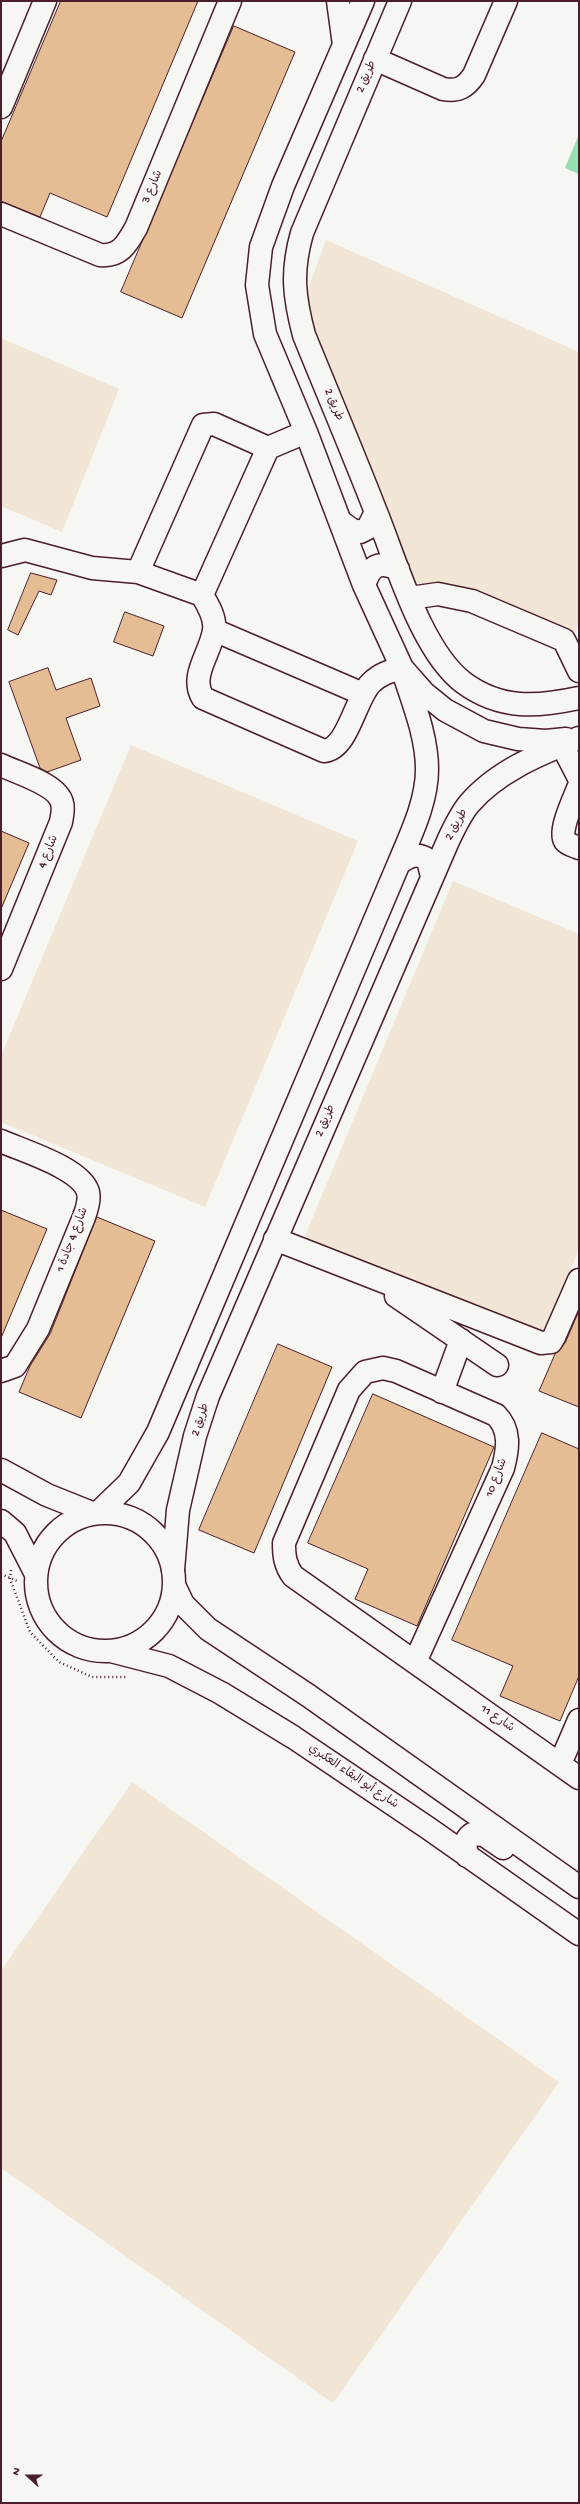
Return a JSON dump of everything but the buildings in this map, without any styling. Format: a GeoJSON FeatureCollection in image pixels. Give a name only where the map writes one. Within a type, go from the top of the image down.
{"type":"FeatureCollection","features":[{"type":"Feature","properties":{"kind":"street"},"geometry":{"type":"LineString","coordinates":[[1,106],[45,1]]}},
{"type":"Feature","properties":{"kind":"street","name":"شارع 3"},"geometry":{"type":"LineString","coordinates":[[1,214],[100,255],[110,256],[119,252],[136,228],[230,1]]}},
{"type":"Feature","properties":{"kind":"street"},"geometry":{"type":"LineString","coordinates":[[338,1],[344,47]]}},
{"type":"Feature","properties":{"kind":"street"},"geometry":{"type":"LineString","coordinates":[[36,1574],[42,1553],[54,1534],[71,1521],[95,1513],[129,1484],[158,1432],[262,1181],[399,863],[419,812],[427,770],[425,746],[402,668],[364,585],[306,432],[265,334],[257,285],[261,247],[283,186],[363,1]]}},
{"type":"Feature","properties":{"kind":"street","name":"طريق 2"},"geometry":{"type":"LineString","coordinates":[[400,1],[315,200],[295,258],[293,282],[297,310],[304,335],[410,598],[433,648],[448,669],[464,683],[490,698],[515,704],[547,705],[579,698]]}},
{"type":"Feature","properties":{"kind":"street"},"geometry":{"type":"LineString","coordinates":[[375,59],[443,89],[453,91],[460,88],[468,83],[474,75],[506,1]]}},
{"type":"Feature","properties":{"kind":"street"},"geometry":{"type":"LineString","coordinates":[[312,121],[314,128],[323,137],[329,139],[342,135]]}},
{"type":"Feature","properties":{"kind":"street"},"geometry":{"type":"LineString","coordinates":[[283,186],[292,180],[304,182],[314,190],[315,200]]}},
{"type":"Feature","properties":{"kind":"street"},"geometry":{"type":"LineString","coordinates":[[138,572],[204,425],[214,424],[268,448]]}},
{"type":"Feature","properties":{"kind":"street"},"geometry":{"type":"LineString","coordinates":[[202,595],[268,448],[306,432]]}},
{"type":"Feature","properties":{"kind":"street"},"geometry":{"type":"LineString","coordinates":[[340,522],[352,530],[360,532],[368,528],[376,512]]}},
{"type":"Feature","properties":{"kind":"street"},"geometry":{"type":"LineString","coordinates":[[1,556],[25,550],[92,568],[138,572],[202,595],[213,618],[214,630],[198,677],[199,689],[204,698],[324,751],[329,751],[338,745],[363,694],[376,679],[402,668]]}},
{"type":"Feature","properties":{"kind":"street"},"geometry":{"type":"LineString","coordinates":[[364,585],[368,574],[375,567],[385,564],[398,569]]}},
{"type":"Feature","properties":{"kind":"street"},"geometry":{"type":"LineString","coordinates":[[410,598],[438,594],[472,600],[564,640],[579,671]]}},
{"type":"Feature","properties":{"kind":"street"},"geometry":{"type":"LineString","coordinates":[[214,630],[363,694]]}},
{"type":"Feature","properties":{"kind":"street"},"geometry":{"type":"LineString","coordinates":[[402,668],[424,693],[445,710],[484,731],[518,739],[546,741],[573,740],[579,778]]}},
{"type":"Feature","properties":{"kind":"street","name":"طريق 2"},"geometry":{"type":"LineString","coordinates":[[174,1578],[178,1510],[195,1436],[208,1396],[432,877],[460,816],[469,804],[504,774],[573,740]]}},
{"type":"Feature","properties":{"kind":"street","name":"شارع 4"},"geometry":{"type":"LineString","coordinates":[[1,765],[48,786],[58,794],[63,810],[61,822],[1,968]]}},
{"type":"Feature","properties":{"kind":"street"},"geometry":{"type":"LineString","coordinates":[[579,786],[563,829],[563,837],[566,842],[579,848]]}},
{"type":"Feature","properties":{"kind":"street"},"geometry":{"type":"LineString","coordinates":[[399,863],[410,856],[422,856],[428,860],[432,877]]}},
{"type":"Feature","properties":{"kind":"street","name":"شارع 4 جادة 1"},"geometry":{"type":"LineString","coordinates":[[1,1141],[68,1170],[79,1178],[85,1186],[88,1198],[84,1217],[38,1329],[15,1366],[1,1371]]}},
{"type":"Feature","properties":{"kind":"street"},"geometry":{"type":"LineString","coordinates":[[262,1181],[266,1196],[276,1202],[283,1203],[294,1195]]}},
{"type":"Feature","properties":{"kind":"street"},"geometry":{"type":"LineString","coordinates":[[275,1239],[546,1344],[554,1337],[579,1280]]}},
{"type":"Feature","properties":{"kind":"street"},"geometry":{"type":"LineString","coordinates":[[363,1274],[498,1365]]}},
{"type":"Feature","properties":{"kind":"street"},"geometry":{"type":"LineString","coordinates":[[442,1392],[461,1340]]}},
{"type":"Feature","properties":{"kind":"street","name":"شارع 10"},"geometry":{"type":"LineString","coordinates":[[383,1368],[396,1371],[496,1415],[505,1426],[508,1437],[507,1452],[503,1468],[415,1662],[293,1576],[284,1560],[284,1543],[349,1390],[365,1372],[383,1368]]}},
{"type":"Feature","properties":{"kind":"street"},"geometry":{"type":"LineString","coordinates":[[1,1470],[47,1495],[95,1513],[120,1514],[144,1525],[155,1534],[167,1550],[174,1578],[183,1604],[208,1629],[309,1696],[579,1887]]}},
{"type":"Feature","properties":{"kind":"street"},"geometry":{"type":"LineString","coordinates":[[1,1521],[15,1533],[36,1574],[39,1604],[47,1621],[59,1635],[75,1645],[93,1650],[111,1651],[131,1646],[148,1636],[161,1622],[170,1604],[174,1578]]}},
{"type":"Feature","properties":{"kind":"street","name":"شارع أبو البقاء العكبري"},"geometry":{"type":"LineString","coordinates":[[111,1651],[169,1666],[220,1693],[293,1737],[579,1934]]}},
{"type":"Feature","properties":{"kind":"street","name":"شارع 11"},"geometry":{"type":"LineString","coordinates":[[415,1662],[579,1778]]}},
{"type":"Feature","properties":{"kind":"street"},"geometry":{"type":"LineString","coordinates":[[560,1764],[579,1720]]}},
{"type":"Feature","properties":{"kind":"street"},"geometry":{"type":"LineString","coordinates":[[467,1856],[465,1845],[468,1838],[472,1834],[484,1835],[579,1901]]}},
{"type":"Feature","properties":{"kind":"path"},"geometry":{"type":"LineString","coordinates":[[12,1564],[10,1579],[30,1632],[59,1662],[92,1677],[128,1677]]}},
{"type":"Feature","properties":{"kind":"shaded area"},"geometry":{"type":"Polygon","coordinates":[[[326,240],[579,352],[579,623],[569,646],[411,580],[311,323],[308,289],[326,240]]]}},
{"type":"Feature","properties":{"kind":"shaded area"},"geometry":{"type":"Polygon","coordinates":[[[1,338],[119,389],[62,532],[1,506],[1,338]]]}},
{"type":"Feature","properties":{"kind":"shaded area"},"geometry":{"type":"Polygon","coordinates":[[[131,745],[358,841],[205,1207],[1,1122],[1,1056],[131,745]]]}},
{"type":"Feature","properties":{"kind":"shaded area"},"geometry":{"type":"Polygon","coordinates":[[[453,881],[579,934],[579,1249],[535,1355],[297,1255],[453,881]]]}},
{"type":"Feature","properties":{"kind":"shaded area"},"geometry":{"type":"Polygon","coordinates":[[[132,1782],[559,2082],[333,2403],[1,2168],[1,1971],[132,1782]]]}},
{"type":"Feature","properties":{"kind":"green space"},"geometry":{"type":"Polygon","coordinates":[[[579,134],[579,174],[565,168],[579,134]]]}}]}
